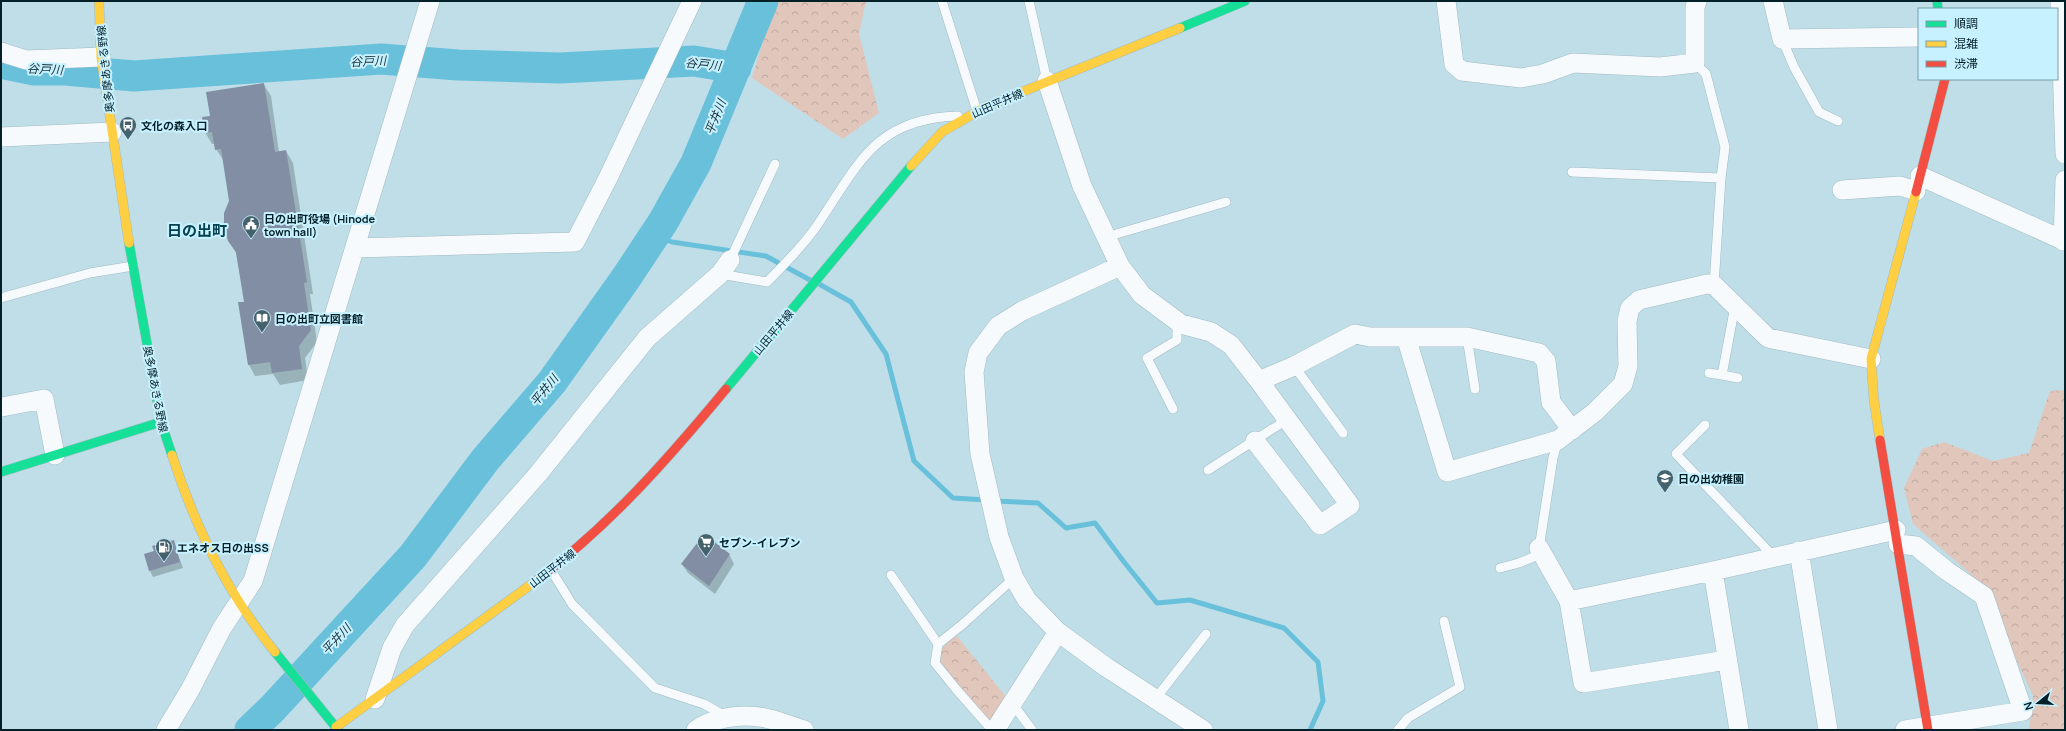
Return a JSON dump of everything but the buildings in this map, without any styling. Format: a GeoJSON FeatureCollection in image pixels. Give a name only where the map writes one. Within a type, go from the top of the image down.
{"type":"FeatureCollection","features":[{"type":"Feature","properties":{"kind":"main road","name":"奥多摩あきる野線"},"geometry":{"type":"LineString","coordinates":[[99,1],[101,57],[133,266],[161,422],[185,497],[208,549],[238,604],[333,725]]}},
{"type":"Feature","properties":{"kind":"main road","name":"山田平井線"},"geometry":{"type":"LineString","coordinates":[[333,725],[375,699],[460,638],[574,552],[673,453],[925,149],[942,132],[977,111],[1238,3]]}},
{"type":"Feature","properties":{"kind":"main road"},"geometry":{"type":"LineString","coordinates":[[1927,728],[1874,401],[1871,359],[1945,80]]}},
{"type":"Feature","properties":{"kind":"main road"},"geometry":{"type":"LineString","coordinates":[[1,472],[161,422]]}},
{"type":"Feature","properties":{"kind":"street"},"geometry":{"type":"LineString","coordinates":[[166,730],[190,690],[222,628],[253,581],[430,1]]}},
{"type":"Feature","properties":{"kind":"street"},"geometry":{"type":"LineString","coordinates":[[355,248],[575,242],[618,157],[692,1]]}},
{"type":"Feature","properties":{"kind":"street"},"geometry":{"type":"LineString","coordinates":[[1446,1],[1454,64],[1462,71],[1522,78],[1543,74],[1573,63],[1660,67],[1694,63],[1695,7],[1697,1]]}},
{"type":"Feature","properties":{"kind":"street"},"geometry":{"type":"LineString","coordinates":[[1773,1],[1782,39],[1918,37]]}},
{"type":"Feature","properties":{"kind":"street"},"geometry":{"type":"LineString","coordinates":[[2060,1],[2065,154]]}},
{"type":"Feature","properties":{"kind":"street"},"geometry":{"type":"LineString","coordinates":[[1,52],[26,60],[101,57]]}},
{"type":"Feature","properties":{"kind":"street"},"geometry":{"type":"LineString","coordinates":[[1047,81],[1082,186],[1120,266],[1142,295],[1181,324],[1211,332],[1231,345],[1288,419],[1350,505],[1320,525],[1255,441]]}},
{"type":"Feature","properties":{"kind":"street"},"geometry":{"type":"LineString","coordinates":[[1,137],[112,132]]}},
{"type":"Feature","properties":{"kind":"street"},"geometry":{"type":"LineString","coordinates":[[1842,190],[1918,184],[2064,241],[2065,180]]}},
{"type":"Feature","properties":{"kind":"street"},"geometry":{"type":"LineString","coordinates":[[1120,266],[1022,311],[998,326],[978,353],[974,372],[980,454],[994,517],[1014,578],[1027,600],[1058,632],[1106,667],[1156,698],[1203,730]]}},
{"type":"Feature","properties":{"kind":"street"},"geometry":{"type":"LineString","coordinates":[[375,699],[392,648],[405,625],[538,474],[647,338],[724,267]]}},
{"type":"Feature","properties":{"kind":"street"},"geometry":{"type":"LineString","coordinates":[[1406,337],[1447,472],[1565,435],[1595,412],[1623,384],[1628,366],[1627,321],[1630,308],[1639,300],[1707,284],[1714,285],[1768,338],[1871,359]]}},
{"type":"Feature","properties":{"kind":"street"},"geometry":{"type":"LineString","coordinates":[[1259,381],[1294,366],[1355,334],[1370,337],[1467,337],[1539,353],[1546,361],[1551,402],[1565,435]]}},
{"type":"Feature","properties":{"kind":"street"},"geometry":{"type":"LineString","coordinates":[[2,407],[44,399],[55,455]]}},
{"type":"Feature","properties":{"kind":"street"},"geometry":{"type":"LineString","coordinates":[[1569,600],[1799,552],[1897,537],[1916,546],[1947,571],[1984,596],[2023,711],[1927,728],[1905,730]]}},
{"type":"Feature","properties":{"kind":"street"},"geometry":{"type":"LineString","coordinates":[[1539,548],[1569,600],[1583,683],[1727,660]]}},
{"type":"Feature","properties":{"kind":"street"},"geometry":{"type":"LineString","coordinates":[[1799,552],[1828,730]]}},
{"type":"Feature","properties":{"kind":"street"},"geometry":{"type":"LineString","coordinates":[[1713,571],[1739,730]]}},
{"type":"Feature","properties":{"kind":"street"},"geometry":{"type":"LineString","coordinates":[[994,730],[1058,632]]}},
{"type":"Feature","properties":{"kind":"street"},"geometry":{"type":"LineString","coordinates":[[696,730],[702,726],[728,718],[759,717],[804,730]]}},
{"type":"Feature","properties":{"kind":"lane"},"geometry":{"type":"LineString","coordinates":[[942,1],[977,111]]}},
{"type":"Feature","properties":{"kind":"lane"},"geometry":{"type":"LineString","coordinates":[[1029,1],[1047,81]]}},
{"type":"Feature","properties":{"kind":"lane"},"geometry":{"type":"LineString","coordinates":[[1782,39],[1794,66],[1819,112],[1838,121]]}},
{"type":"Feature","properties":{"kind":"lane"},"geometry":{"type":"LineString","coordinates":[[1694,63],[1706,74],[1724,147],[1714,285]]}},
{"type":"Feature","properties":{"kind":"lane"},"geometry":{"type":"LineString","coordinates":[[775,164],[724,267],[767,282],[815,229],[850,173],[865,154],[881,140],[907,125],[934,116],[968,116]]}},
{"type":"Feature","properties":{"kind":"lane"},"geometry":{"type":"LineString","coordinates":[[1572,172],[1721,178]]}},
{"type":"Feature","properties":{"kind":"lane"},"geometry":{"type":"LineString","coordinates":[[1106,237],[1226,202]]}},
{"type":"Feature","properties":{"kind":"lane"},"geometry":{"type":"LineString","coordinates":[[1,298],[90,273],[133,266]]}},
{"type":"Feature","properties":{"kind":"lane"},"geometry":{"type":"LineString","coordinates":[[1722,375],[1735,306]]}},
{"type":"Feature","properties":{"kind":"lane"},"geometry":{"type":"LineString","coordinates":[[1173,409],[1146,358],[1177,340],[1177,321]]}},
{"type":"Feature","properties":{"kind":"lane"},"geometry":{"type":"LineString","coordinates":[[1467,337],[1475,389]]}},
{"type":"Feature","properties":{"kind":"lane"},"geometry":{"type":"LineString","coordinates":[[1294,366],[1343,433]]}},
{"type":"Feature","properties":{"kind":"lane"},"geometry":{"type":"LineString","coordinates":[[1709,373],[1738,378]]}},
{"type":"Feature","properties":{"kind":"lane"},"geometry":{"type":"LineString","coordinates":[[1208,470],[1288,419]]}},
{"type":"Feature","properties":{"kind":"lane"},"geometry":{"type":"LineString","coordinates":[[1705,426],[1676,454],[1774,557]]}},
{"type":"Feature","properties":{"kind":"lane"},"geometry":{"type":"LineString","coordinates":[[1500,568],[1519,563],[1538,555],[1554,458],[1565,435]]}},
{"type":"Feature","properties":{"kind":"lane"},"geometry":{"type":"LineString","coordinates":[[551,570],[572,604],[655,688],[704,704],[728,718]]}},
{"type":"Feature","properties":{"kind":"lane"},"geometry":{"type":"LineString","coordinates":[[891,575],[938,644]]}},
{"type":"Feature","properties":{"kind":"lane"},"geometry":{"type":"LineString","coordinates":[[994,730],[956,690],[935,663],[938,644],[963,624],[1014,578]]}},
{"type":"Feature","properties":{"kind":"lane"},"geometry":{"type":"LineString","coordinates":[[1398,730],[1408,718],[1460,687],[1444,621]]}},
{"type":"Feature","properties":{"kind":"lane"},"geometry":{"type":"LineString","coordinates":[[1156,698],[1206,634]]}},
{"type":"Feature","properties":{"kind":"lane"},"geometry":{"type":"LineString","coordinates":[[1012,703],[1032,730]]}},
{"type":"Feature","properties":{"kind":"green space"},"geometry":{"type":"Polygon","coordinates":[[[775,1],[866,1],[859,34],[879,113],[843,139],[752,78],[775,1]]]}},
{"type":"Feature","properties":{"kind":"green space"},"geometry":{"type":"Polygon","coordinates":[[[2065,390],[2065,730],[2029,730],[2033,696],[1982,584],[1913,524],[1904,488],[1922,449],[1944,442],[1993,461],[2029,453],[2050,391],[2065,390]]]}},
{"type":"Feature","properties":{"kind":"green space"},"geometry":{"type":"Polygon","coordinates":[[[956,635],[1007,698],[991,722],[961,690],[940,663],[940,650],[956,635]]]}},
{"type":"Feature","properties":{"kind":"waterway","name":"平井川"},"geometry":{"type":"LineString","coordinates":[[250,730],[272,709],[413,556],[485,460],[552,382],[626,278],[663,222],[696,163],[763,1]]}},
{"type":"Feature","properties":{"kind":"waterway","name":"谷戸川"},"geometry":{"type":"LineString","coordinates":[[1,63],[34,70],[65,70],[134,76],[381,59],[458,65],[560,68],[694,61],[736,68]]}},
{"type":"Feature","properties":{"kind":"waterway"},"geometry":{"type":"LineString","coordinates":[[654,236],[672,242],[766,256],[810,280]]}},
{"type":"Feature","properties":{"kind":"waterway"},"geometry":{"type":"LineString","coordinates":[[819,284],[851,302],[886,354],[914,461],[953,498],[987,500]]}},
{"type":"Feature","properties":{"kind":"waterway"},"geometry":{"type":"LineString","coordinates":[[995,501],[1038,503],[1066,528],[1095,523],[1157,603],[1190,600],[1284,628],[1318,662],[1323,701],[1310,730]]}},
{"type":"Feature","properties":{"kind":"traffic: fast"},"geometry":{"type":"LineString","coordinates":[[1180,28],[1245,1]]}},
{"type":"Feature","properties":{"kind":"traffic: fast"},"geometry":{"type":"LineString","coordinates":[[1937,1],[1938,8]]}},
{"type":"Feature","properties":{"kind":"traffic: fast"},"geometry":{"type":"LineString","coordinates":[[726,389],[911,166]]}},
{"type":"Feature","properties":{"kind":"traffic: fast"},"geometry":{"type":"LineString","coordinates":[[129,243],[161,422],[172,455]]}},
{"type":"Feature","properties":{"kind":"traffic: fast"},"geometry":{"type":"LineString","coordinates":[[1,472],[161,422]]}},
{"type":"Feature","properties":{"kind":"traffic: fast"},"geometry":{"type":"LineString","coordinates":[[275,652],[338,730]]}},
{"type":"Feature","properties":{"kind":"traffic: slow"},"geometry":{"type":"LineString","coordinates":[[99,1],[101,57],[129,243]]}},
{"type":"Feature","properties":{"kind":"traffic: slow"},"geometry":{"type":"LineString","coordinates":[[911,166],[942,132],[985,107],[1180,28]]}},
{"type":"Feature","properties":{"kind":"traffic: slow"},"geometry":{"type":"LineString","coordinates":[[1880,440],[1874,401],[1871,359],[1916,192]]}},
{"type":"Feature","properties":{"kind":"traffic: slow"},"geometry":{"type":"LineString","coordinates":[[172,455],[191,508],[227,583],[258,630],[275,652]]}},
{"type":"Feature","properties":{"kind":"traffic: slow"},"geometry":{"type":"LineString","coordinates":[[336,727],[537,580]]}},
{"type":"Feature","properties":{"kind":"traffic: jam"},"geometry":{"type":"LineString","coordinates":[[1916,192],[1945,80]]}},
{"type":"Feature","properties":{"kind":"traffic: jam"},"geometry":{"type":"LineString","coordinates":[[537,580],[590,536],[638,490],[726,389]]}},
{"type":"Feature","properties":{"kind":"traffic: jam"},"geometry":{"type":"LineString","coordinates":[[1880,440],[1928,730]]}},
{"type":"Feature","properties":{"kind":"place","name":"文化の森入口"},"geometry":{"type":"Point","coordinates":[128,140]}},
{"type":"Feature","properties":{"kind":"place","name":"日の出町役場 (Hinode town hall)"},"geometry":{"type":"Point","coordinates":[251,239]}},
{"type":"Feature","properties":{"kind":"place","name":"日の出町立図書館"},"geometry":{"type":"Point","coordinates":[262,333]}},
{"type":"Feature","properties":{"kind":"place","name":"日の出幼稚園"},"geometry":{"type":"Point","coordinates":[1665,493]}},
{"type":"Feature","properties":{"kind":"place","name":"セブン-イレブン"},"geometry":{"type":"Point","coordinates":[706,557]}},
{"type":"Feature","properties":{"kind":"place","name":"エネオス日の出SS"},"geometry":{"type":"Point","coordinates":[164,562]}},
{"type":"Feature","properties":{"kind":"district","name":"日の出町"},"geometry":{"type":"Point","coordinates":[197,230]}}]}
